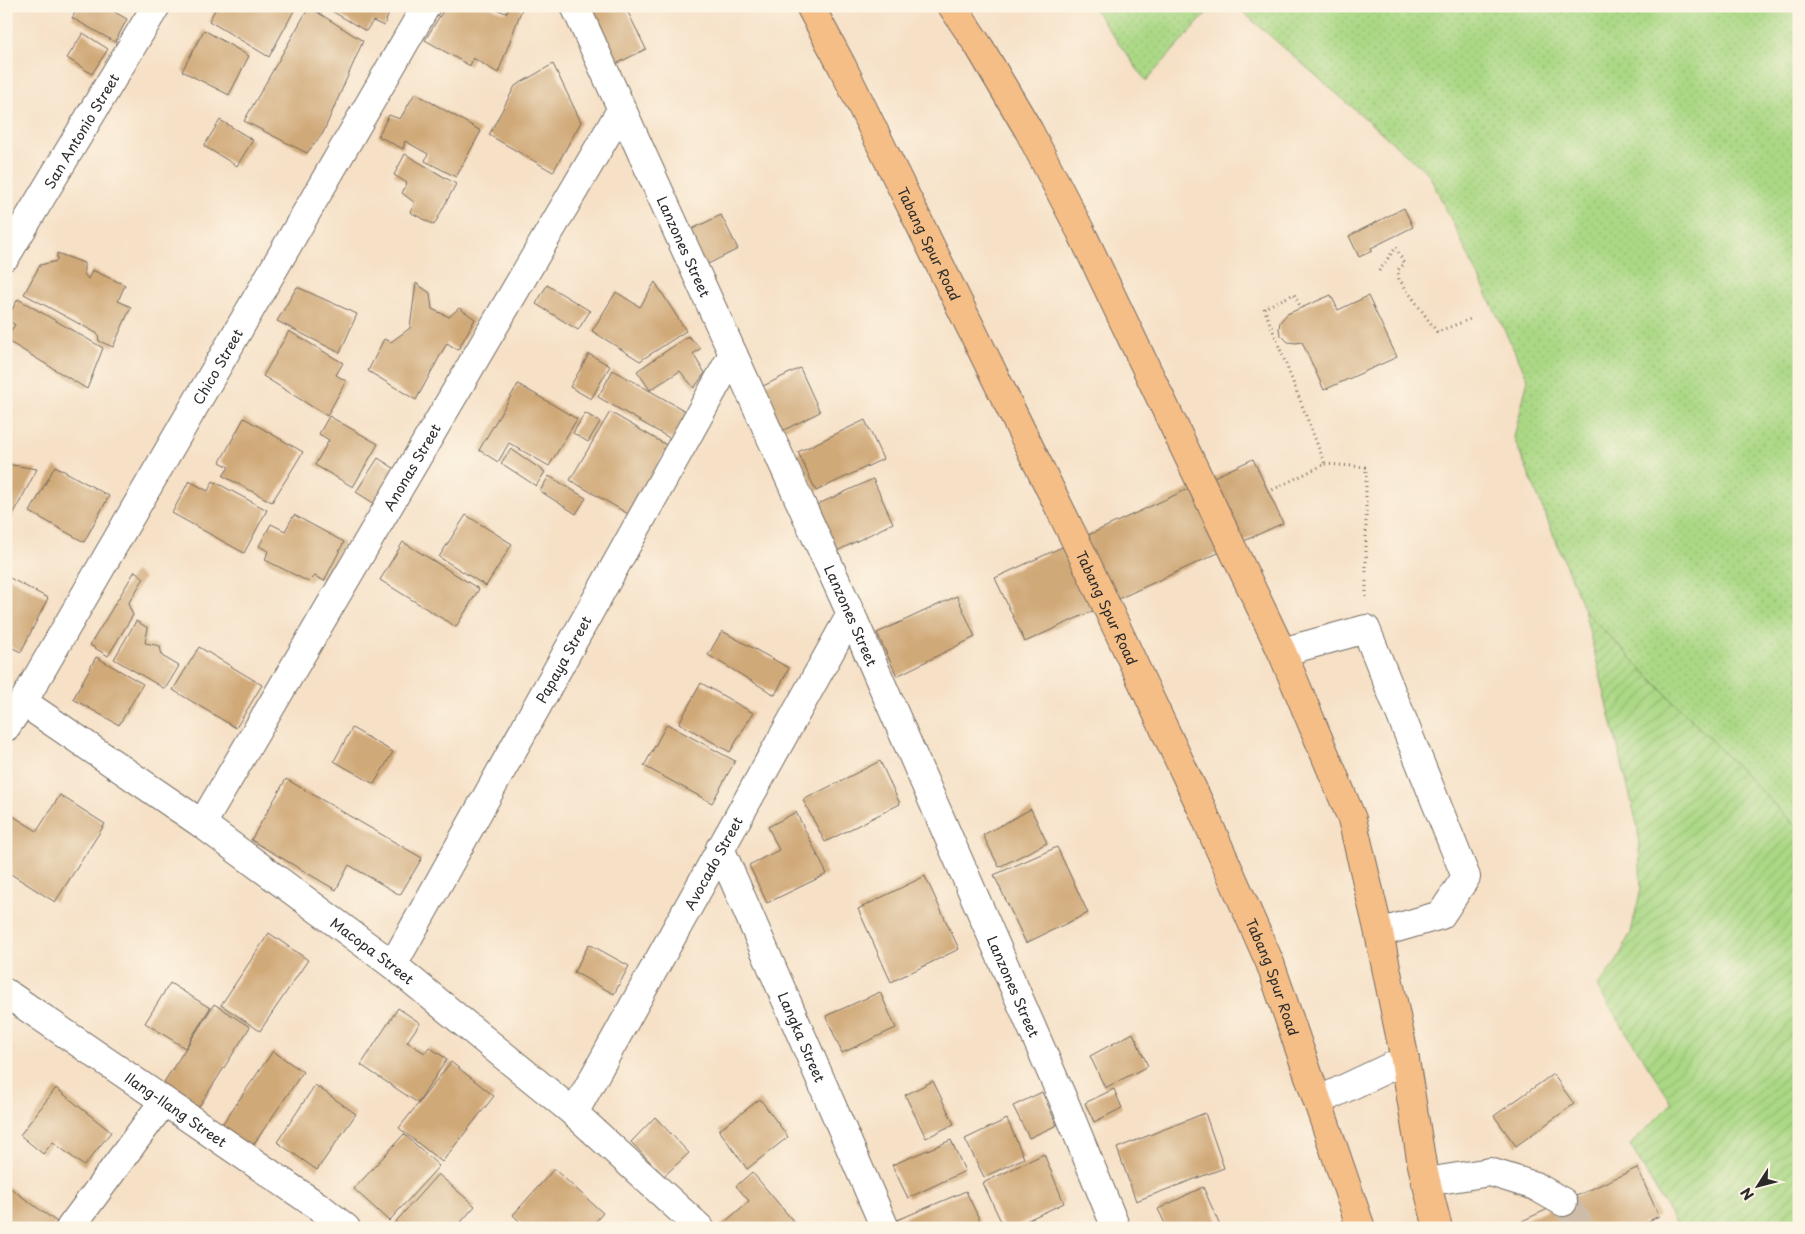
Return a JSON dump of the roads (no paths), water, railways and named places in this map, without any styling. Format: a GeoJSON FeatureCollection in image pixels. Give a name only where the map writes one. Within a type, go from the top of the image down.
{"type":"FeatureCollection","features":[{"type":"Feature","properties":{"kind":"highway","name":"Tabang Spur Road"},"geometry":{"type":"LineString","coordinates":[[810,6],[842,66],[1082,554],[1201,807],[1270,963],[1361,1228]]}},
{"type":"Feature","properties":{"kind":"highway"},"geometry":{"type":"LineString","coordinates":[[952,6],[980,48],[1009,98],[1081,232],[1282,652],[1352,819],[1380,933],[1405,1060],[1426,1182],[1438,1228]]}},
{"type":"Feature","properties":{"kind":"street","name":"San Antonio Street"},"geometry":{"type":"LineString","coordinates":[[6,256],[156,6]]}},
{"type":"Feature","properties":{"kind":"street","name":"Chico Street"},"geometry":{"type":"LineString","coordinates":[[6,727],[23,702],[426,6]]}},
{"type":"Feature","properties":{"kind":"street","name":"Lanzones Street"},"geometry":{"type":"LineString","coordinates":[[575,6],[851,614],[1066,1106],[1116,1228]]}},
{"type":"Feature","properties":{"kind":"street","name":"Anonas Street"},"geometry":{"type":"LineString","coordinates":[[202,824],[621,110]]}},
{"type":"Feature","properties":{"kind":"street","name":"Papaya Street"},"geometry":{"type":"LineString","coordinates":[[393,965],[734,354]]}},
{"type":"Feature","properties":{"kind":"street","name":"Avocado Street"},"geometry":{"type":"LineString","coordinates":[[574,1113],[851,614]]}},
{"type":"Feature","properties":{"kind":"street"},"geometry":{"type":"LineString","coordinates":[[1282,652],[1366,629],[1466,877],[1440,915],[1380,933]]}},
{"type":"Feature","properties":{"kind":"street","name":"Macopa Street"},"geometry":{"type":"LineString","coordinates":[[23,702],[202,824],[393,965],[574,1113],[700,1228]]}},
{"type":"Feature","properties":{"kind":"street","name":"Langka Street"},"geometry":{"type":"LineString","coordinates":[[720,848],[884,1228]]}},
{"type":"Feature","properties":{"kind":"street","name":"Ilang-Ilang Street"},"geometry":{"type":"LineString","coordinates":[[6,994],[322,1209],[346,1228]]}},
{"type":"Feature","properties":{"kind":"street"},"geometry":{"type":"LineString","coordinates":[[1318,1101],[1405,1060]]}},
{"type":"Feature","properties":{"kind":"street"},"geometry":{"type":"LineString","coordinates":[[70,1228],[164,1101]]}},
{"type":"Feature","properties":{"kind":"street"},"geometry":{"type":"LineString","coordinates":[[1426,1182],[1490,1172],[1534,1186],[1562,1202]]}},
{"type":"Feature","properties":{"kind":"tunnel"},"geometry":{"type":"LineString","coordinates":[[1563,1202],[1577,1220],[1580,1228]]}}]}
